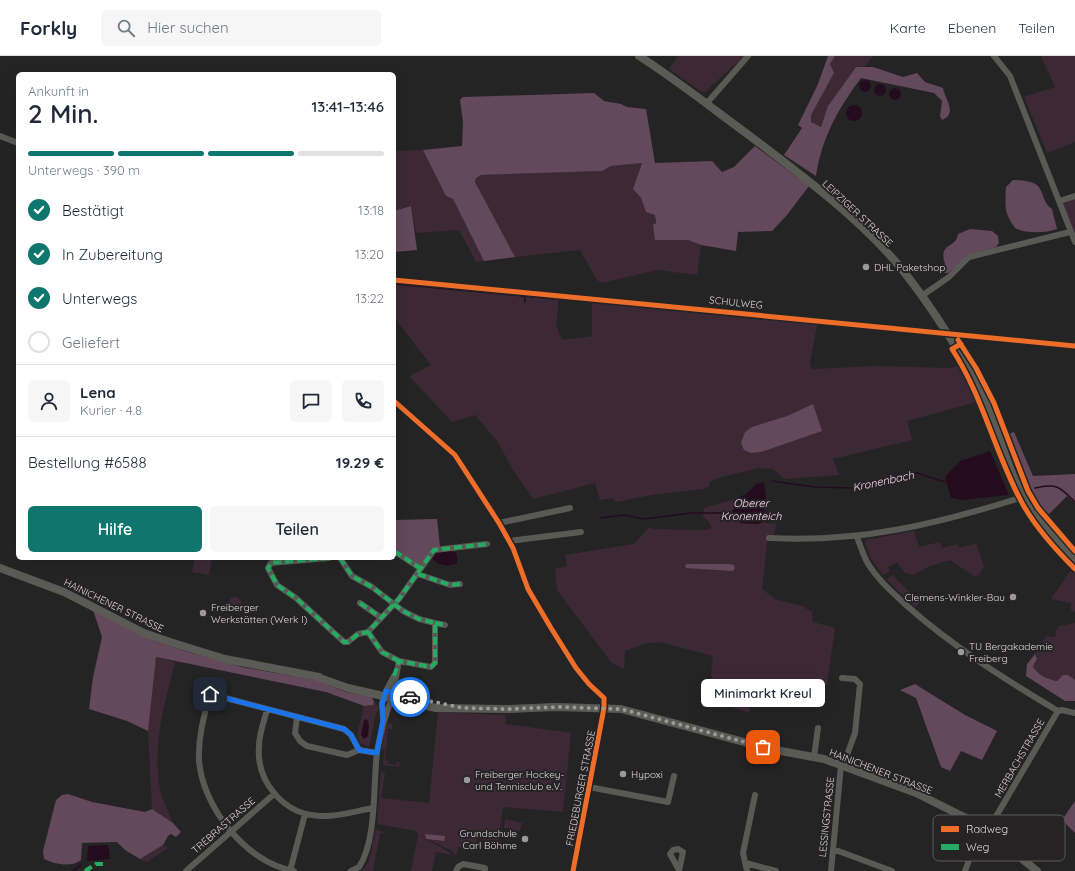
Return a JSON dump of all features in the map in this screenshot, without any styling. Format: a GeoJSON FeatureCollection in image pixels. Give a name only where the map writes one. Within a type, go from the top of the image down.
{"type":"FeatureCollection","features":[{"type":"Feature","properties":{"kind":"main road","name":"LEIPZIGER STRASSE"},"geometry":{"type":"LineString","coordinates":[[639,56],[707,103],[802,175],[874,238],[923,295],[969,368],[987,404],[1023,497],[1044,528],[1075,560]]}},
{"type":"Feature","properties":{"kind":"main road","name":"HAINICHENER STRASSE"},"geometry":{"type":"LineString","coordinates":[[0,568],[64,592],[144,633],[225,659],[314,676],[389,694],[463,708],[514,709],[556,707],[604,708],[631,711],[763,747],[828,760],[916,793],[959,815]]}},
{"type":"Feature","properties":{"kind":"main road","name":"HAINICHENER STRASSE"},"geometry":{"type":"LineString","coordinates":[[1025,861],[1037,871]]}},
{"type":"Feature","properties":{"kind":"street"},"geometry":{"type":"LineString","coordinates":[[707,103],[748,56]]}},
{"type":"Feature","properties":{"kind":"street"},"geometry":{"type":"LineString","coordinates":[[994,56],[1010,76],[1075,242]]}},
{"type":"Feature","properties":{"kind":"street"},"geometry":{"type":"LineString","coordinates":[[0,136],[16,142]]}},
{"type":"Feature","properties":{"kind":"street"},"geometry":{"type":"LineString","coordinates":[[1059,201],[1075,196]]}},
{"type":"Feature","properties":{"kind":"street"},"geometry":{"type":"LineString","coordinates":[[923,295],[949,277],[969,257],[1070,232]]}},
{"type":"Feature","properties":{"kind":"street","name":"SCHULWEG"},"geometry":{"type":"LineString","coordinates":[[396,280],[820,320],[1075,346]]}},
{"type":"Feature","properties":{"kind":"street"},"geometry":{"type":"LineString","coordinates":[[396,403],[455,455],[499,523],[509,542],[528,589],[576,668],[604,698],[604,708]]}},
{"type":"Feature","properties":{"kind":"street"},"geometry":{"type":"LineString","coordinates":[[769,538],[793,539],[857,537],[897,531],[939,522],[1023,497]]}},
{"type":"Feature","properties":{"kind":"street"},"geometry":{"type":"LineString","coordinates":[[499,523],[570,508]]}},
{"type":"Feature","properties":{"kind":"street"},"geometry":{"type":"LineString","coordinates":[[509,542],[581,532]]}},
{"type":"Feature","properties":{"kind":"street"},"geometry":{"type":"LineString","coordinates":[[857,537],[872,569],[896,596],[922,619],[986,665],[1058,712],[1062,710],[1075,713]]}},
{"type":"Feature","properties":{"kind":"street"},"geometry":{"type":"LineString","coordinates":[[306,560],[271,563],[268,568],[277,585],[296,598],[341,641],[348,642],[358,634],[368,632],[380,617],[394,604],[434,550],[487,544]]}},
{"type":"Feature","properties":{"kind":"street"},"geometry":{"type":"LineString","coordinates":[[396,553],[419,571],[450,585],[460,584]]}},
{"type":"Feature","properties":{"kind":"street"},"geometry":{"type":"LineString","coordinates":[[341,560],[352,576],[372,587],[394,604],[419,619],[435,624],[446,625]]}},
{"type":"Feature","properties":{"kind":"street"},"geometry":{"type":"LineString","coordinates":[[360,603],[380,617]]}},
{"type":"Feature","properties":{"kind":"street"},"geometry":{"type":"LineString","coordinates":[[368,632],[382,652],[399,661],[431,667],[436,659],[435,624]]}},
{"type":"Feature","properties":{"kind":"street"},"geometry":{"type":"LineString","coordinates":[[351,871],[359,867],[364,857],[371,825],[377,753],[383,719],[399,661]]}},
{"type":"Feature","properties":{"kind":"street","name":"LESSINGSTRASSE"},"geometry":{"type":"LineString","coordinates":[[831,871],[842,765],[855,734],[860,684],[855,679],[842,678]]}},
{"type":"Feature","properties":{"kind":"street"},"geometry":{"type":"LineString","coordinates":[[305,814],[291,871],[262,857],[241,842],[231,832],[213,805],[204,786],[200,770],[200,733],[210,694],[348,731],[359,750]]}},
{"type":"Feature","properties":{"kind":"street","name":"FRIEDEBURGER STRASSE"},"geometry":{"type":"LineString","coordinates":[[573,871],[604,708]]}},
{"type":"Feature","properties":{"kind":"street"},"geometry":{"type":"LineString","coordinates":[[267,710],[260,739],[259,755],[263,775],[274,794],[288,806],[305,814],[329,816],[373,808]]}},
{"type":"Feature","properties":{"kind":"street","name":"MERBACHSTRASSE"},"geometry":{"type":"LineString","coordinates":[[993,815],[1058,712]]}},
{"type":"Feature","properties":{"kind":"street"},"geometry":{"type":"LineString","coordinates":[[297,717],[295,733],[300,741],[307,746],[347,755],[359,750],[377,753]]}},
{"type":"Feature","properties":{"kind":"street"},"geometry":{"type":"LineString","coordinates":[[814,757],[818,728]]}},
{"type":"Feature","properties":{"kind":"street","name":"FRIEDEBURGER STRASSE"},"geometry":{"type":"LineString","coordinates":[[589,787],[668,802],[674,776]]}},
{"type":"Feature","properties":{"kind":"street","name":"TREBRASTRASSE"},"geometry":{"type":"LineString","coordinates":[[186,871],[274,794]]}},
{"type":"Feature","properties":{"kind":"street"},"geometry":{"type":"LineString","coordinates":[[747,871],[743,854],[755,795]]}},
{"type":"Feature","properties":{"kind":"street"},"geometry":{"type":"LineString","coordinates":[[833,849],[892,871]]}},
{"type":"Feature","properties":{"kind":"street","name":"MERBACHSTRASSE"},"geometry":{"type":"LineString","coordinates":[[965,871],[970,861]]}},
{"type":"Feature","properties":{"kind":"street"},"geometry":{"type":"LineString","coordinates":[[746,863],[776,871]]}},
{"type":"Feature","properties":{"kind":"street"},"geometry":{"type":"LineString","coordinates":[[456,871],[458,866],[463,864],[485,868],[485,871]]}},
{"type":"Feature","properties":{"kind":"shaded area"},"geometry":{"type":"Polygon","coordinates":[[[678,56],[744,56],[705,92],[702,92],[669,69],[678,56]]]}},
{"type":"Feature","properties":{"kind":"shaded area"},"geometry":{"type":"Polygon","coordinates":[[[828,56],[835,56],[830,64],[834,73],[811,115],[811,122],[821,127],[828,106],[856,67],[873,67],[903,77],[917,73],[925,82],[943,88],[950,110],[949,114],[942,120],[940,116],[942,101],[934,93],[861,78],[838,112],[832,124],[822,149],[816,176],[784,155],[802,128],[798,125],[818,84],[828,56]]]}},
{"type":"Feature","properties":{"kind":"shaded area"},"geometry":{"type":"Polygon","coordinates":[[[835,56],[873,56],[865,66],[856,67],[828,106],[821,127],[811,122],[811,115],[834,73],[830,64],[835,56]]]}},
{"type":"Feature","properties":{"kind":"shaded area"},"geometry":{"type":"Polygon","coordinates":[[[1041,56],[1075,56],[1075,142],[1047,153],[1024,97],[1055,87],[1041,56]]]}},
{"type":"Feature","properties":{"kind":"shaded area"},"geometry":{"type":"Polygon","coordinates":[[[594,93],[604,101],[621,104],[627,107],[646,109],[655,163],[712,161],[722,172],[734,167],[755,146],[809,186],[787,215],[772,231],[738,232],[736,251],[701,245],[688,240],[655,240],[653,225],[656,223],[655,215],[646,212],[641,198],[633,189],[642,163],[611,166],[602,171],[481,175],[476,178],[475,182],[515,257],[484,261],[453,199],[446,196],[423,150],[462,146],[463,122],[460,100],[463,97],[594,93]]]}},
{"type":"Feature","properties":{"kind":"shaded area"},"geometry":{"type":"Polygon","coordinates":[[[423,150],[446,196],[453,199],[484,261],[476,262],[459,230],[416,233],[411,206],[396,210],[396,151],[423,150]]]}},
{"type":"Feature","properties":{"kind":"shaded area"},"geometry":{"type":"Polygon","coordinates":[[[642,163],[633,189],[641,198],[646,212],[655,215],[655,240],[688,240],[701,245],[697,275],[657,270],[602,283],[597,280],[580,250],[515,257],[475,182],[476,178],[481,175],[602,171],[611,166],[642,163]]]}},
{"type":"Feature","properties":{"kind":"shaded area"},"geometry":{"type":"Polygon","coordinates":[[[1013,180],[1030,182],[1038,186],[1045,201],[1052,209],[1057,229],[1036,232],[1015,228],[1007,213],[1006,205],[1006,187],[1013,180]]]}},
{"type":"Feature","properties":{"kind":"shaded area"},"geometry":{"type":"Polygon","coordinates":[[[1075,196],[1075,242],[1059,201],[1075,196]]]}},
{"type":"Feature","properties":{"kind":"shaded area"},"geometry":{"type":"Polygon","coordinates":[[[411,206],[417,250],[396,252],[396,210],[411,206]]]}},
{"type":"Feature","properties":{"kind":"shaded area"},"geometry":{"type":"Polygon","coordinates":[[[970,229],[992,231],[998,236],[999,243],[996,247],[974,253],[948,273],[943,273],[939,268],[945,264],[943,257],[944,252],[957,239],[958,234],[970,229]]]}},
{"type":"Feature","properties":{"kind":"shaded area"},"geometry":{"type":"Polygon","coordinates":[[[396,281],[559,296],[556,326],[562,340],[592,336],[592,300],[818,320],[810,363],[812,369],[876,366],[949,368],[961,366],[976,402],[907,421],[912,440],[833,459],[839,475],[785,479],[773,469],[759,468],[715,479],[709,483],[709,487],[703,489],[651,495],[616,502],[612,498],[600,500],[595,483],[533,499],[511,467],[498,442],[475,415],[452,422],[409,376],[431,365],[396,320],[396,281]],[[813,404],[787,416],[780,445],[821,431],[813,404]]]}},
{"type":"Feature","properties":{"kind":"shaded area"},"geometry":{"type":"Polygon","coordinates":[[[813,404],[822,431],[761,452],[751,453],[744,450],[741,443],[745,432],[752,427],[787,416],[813,404]]]}},
{"type":"Feature","properties":{"kind":"shaded area"},"geometry":{"type":"Polygon","coordinates":[[[1014,432],[1033,476],[1075,474],[1075,503],[1067,496],[1046,517],[1032,494],[1008,434],[1014,432]]]}},
{"type":"Feature","properties":{"kind":"shaded area"},"geometry":{"type":"Polygon","coordinates":[[[735,499],[738,504],[732,510],[740,520],[758,524],[763,522],[770,524],[776,523],[774,536],[768,536],[762,589],[775,599],[802,606],[812,612],[813,622],[835,628],[827,685],[802,681],[766,680],[765,688],[752,685],[749,713],[729,706],[729,701],[714,698],[715,686],[711,675],[713,656],[659,642],[644,644],[625,651],[624,669],[611,662],[557,590],[555,569],[567,566],[565,555],[634,544],[649,527],[653,529],[706,530],[712,528],[709,522],[703,517],[704,508],[735,499]]]}},
{"type":"Feature","properties":{"kind":"shaded area"},"geometry":{"type":"Polygon","coordinates":[[[437,519],[440,547],[420,568],[396,554],[396,520],[437,519]]]}},
{"type":"Feature","properties":{"kind":"shaded area"},"geometry":{"type":"Polygon","coordinates":[[[914,531],[919,547],[940,542],[942,548],[958,544],[959,548],[976,543],[984,566],[979,575],[974,576],[950,560],[930,566],[913,575],[905,573],[897,562],[888,567],[890,571],[883,575],[871,559],[865,544],[866,540],[914,531]]]}},
{"type":"Feature","properties":{"kind":"shaded area"},"geometry":{"type":"Polygon","coordinates":[[[195,560],[212,560],[209,575],[192,572],[195,560]]]}},
{"type":"Feature","properties":{"kind":"shaded area"},"geometry":{"type":"Polygon","coordinates":[[[730,564],[734,565],[735,568],[733,571],[686,568],[685,565],[730,564]]]}},
{"type":"Feature","properties":{"kind":"shaded area"},"geometry":{"type":"Polygon","coordinates":[[[1071,570],[1075,574],[1075,612],[1071,610],[1071,603],[1051,599],[1071,570]]]}},
{"type":"Feature","properties":{"kind":"shaded area"},"geometry":{"type":"Polygon","coordinates":[[[893,575],[920,602],[915,607],[886,579],[893,575]]]}},
{"type":"Feature","properties":{"kind":"shaded area"},"geometry":{"type":"Polygon","coordinates":[[[235,597],[239,599],[241,603],[239,607],[235,609],[231,607],[229,603],[231,599],[235,597]]]}},
{"type":"Feature","properties":{"kind":"shaded area"},"geometry":{"type":"Polygon","coordinates":[[[93,610],[155,641],[242,667],[315,680],[346,692],[372,697],[374,702],[373,705],[364,706],[326,692],[156,657],[148,731],[127,721],[89,709],[93,677],[102,637],[93,610]]]}},
{"type":"Feature","properties":{"kind":"shaded area"},"geometry":{"type":"Polygon","coordinates":[[[1075,623],[1075,680],[1063,675],[1057,681],[1047,678],[1037,672],[1033,666],[1037,659],[1035,654],[1046,636],[1055,637],[1059,626],[1075,623]]]}},
{"type":"Feature","properties":{"kind":"shaded area"},"geometry":{"type":"Polygon","coordinates":[[[1035,654],[1037,659],[1033,666],[1040,674],[1057,681],[1063,675],[1068,675],[1075,680],[1075,701],[1065,701],[1026,676],[1027,664],[1035,654]]]}},
{"type":"Feature","properties":{"kind":"shaded area"},"geometry":{"type":"Polygon","coordinates":[[[155,657],[175,662],[161,722],[158,752],[160,788],[173,823],[152,809],[148,731],[155,657]]]}},
{"type":"Feature","properties":{"kind":"shaded area"},"geometry":{"type":"Polygon","coordinates":[[[915,684],[965,715],[997,731],[982,760],[961,751],[950,771],[941,767],[916,698],[900,690],[915,684]]]}},
{"type":"Feature","properties":{"kind":"shaded area"},"geometry":{"type":"Polygon","coordinates":[[[374,702],[378,706],[378,711],[376,713],[369,747],[360,743],[357,735],[364,706],[373,705],[374,702]]]}},
{"type":"Feature","properties":{"kind":"shaded area"},"geometry":{"type":"Polygon","coordinates":[[[438,712],[503,715],[506,717],[506,724],[571,733],[563,812],[503,807],[498,841],[477,839],[476,850],[458,847],[456,856],[452,851],[429,840],[444,841],[425,834],[426,839],[418,835],[416,831],[377,824],[381,772],[385,773],[381,798],[429,803],[438,712]]]}},
{"type":"Feature","properties":{"kind":"shaded area"},"geometry":{"type":"Polygon","coordinates":[[[388,723],[392,724],[392,729],[388,729],[385,760],[388,761],[388,764],[397,765],[397,762],[400,762],[399,767],[383,765],[385,750],[382,749],[383,733],[388,723]]]}},
{"type":"Feature","properties":{"kind":"shaded area"},"geometry":{"type":"Polygon","coordinates":[[[68,794],[92,802],[145,812],[152,809],[173,823],[181,832],[176,837],[171,834],[168,836],[163,845],[140,859],[125,850],[117,842],[82,843],[81,860],[73,864],[68,865],[44,859],[43,851],[56,800],[62,795],[68,794]]]}},
{"type":"Feature","properties":{"kind":"shaded area"},"geometry":{"type":"Polygon","coordinates":[[[1075,801],[1075,833],[1065,823],[1065,816],[1075,801]]]}},
{"type":"Feature","properties":{"kind":"shaded area"},"geometry":{"type":"Polygon","coordinates":[[[505,819],[522,823],[520,831],[504,828],[505,819]]]}},
{"type":"Feature","properties":{"kind":"shaded area"},"geometry":{"type":"Polygon","coordinates":[[[376,829],[385,833],[380,833],[373,871],[362,871],[369,861],[376,829]]]}},
{"type":"Feature","properties":{"kind":"shaded area"},"geometry":{"type":"Polygon","coordinates":[[[425,834],[445,836],[444,841],[426,839],[425,834]]]}},
{"type":"Feature","properties":{"kind":"shaded area"},"geometry":{"type":"Polygon","coordinates":[[[418,835],[453,855],[436,852],[432,871],[411,871],[418,835]]]}},
{"type":"Feature","properties":{"kind":"shaded area"},"geometry":{"type":"Polygon","coordinates":[[[163,845],[168,848],[147,862],[140,859],[163,845]]]}},
{"type":"Feature","properties":{"kind":"water"},"geometry":{"type":"Polygon","coordinates":[[[863,80],[867,80],[871,86],[867,92],[863,92],[859,88],[859,84],[863,80]]]}},
{"type":"Feature","properties":{"kind":"water"},"geometry":{"type":"Polygon","coordinates":[[[878,84],[882,84],[886,90],[882,96],[878,96],[874,92],[874,88],[878,84]]]}},
{"type":"Feature","properties":{"kind":"water"},"geometry":{"type":"Polygon","coordinates":[[[893,88],[897,88],[901,94],[897,100],[893,100],[889,96],[889,92],[893,88]]]}},
{"type":"Feature","properties":{"kind":"water"},"geometry":{"type":"Polygon","coordinates":[[[854,105],[861,110],[862,113],[857,120],[854,121],[847,116],[846,113],[851,106],[854,105]]]}},
{"type":"Feature","properties":{"kind":"water"},"geometry":{"type":"Polygon","coordinates":[[[990,451],[1009,495],[962,500],[951,498],[945,477],[960,461],[990,451]]]}},
{"type":"Feature","properties":{"kind":"water","name":"Oberer Kronenteich"},"geometry":{"type":"Polygon","coordinates":[[[764,482],[766,496],[763,522],[758,524],[740,523],[739,517],[731,513],[738,504],[735,499],[746,494],[756,484],[764,482]]]}},
{"type":"Feature","properties":{"kind":"water"},"geometry":{"type":"Polygon","coordinates":[[[450,551],[455,552],[457,555],[457,563],[454,565],[443,565],[432,558],[437,553],[450,551]]]}},
{"type":"Feature","properties":{"kind":"water"},"geometry":{"type":"Polygon","coordinates":[[[366,719],[369,722],[367,723],[369,724],[368,736],[364,739],[361,735],[364,720],[366,719]]]}},
{"type":"Feature","properties":{"kind":"water"},"geometry":{"type":"Polygon","coordinates":[[[108,845],[110,859],[87,861],[88,846],[108,845]]]}},
{"type":"Feature","properties":{"kind":"waterway"},"geometry":{"type":"LineString","coordinates":[[396,284],[555,299]]}},
{"type":"Feature","properties":{"kind":"waterway"},"geometry":{"type":"LineString","coordinates":[[525,296],[525,302]]}},
{"type":"Feature","properties":{"kind":"waterway","name":"Kronenbach"},"geometry":{"type":"LineString","coordinates":[[772,481],[815,487],[852,488],[903,478],[917,473],[945,482]]}},
{"type":"Feature","properties":{"kind":"waterway","name":"Kronenbach"},"geometry":{"type":"LineString","coordinates":[[1035,488],[1053,486],[1062,490],[1075,502]]}},
{"type":"Feature","properties":{"kind":"waterway","name":"Kronenbach"},"geometry":{"type":"LineString","coordinates":[[600,518],[624,515],[644,519],[691,513],[731,513]]}},
{"type":"Feature","properties":{"kind":"waterway"},"geometry":{"type":"LineString","coordinates":[[72,871],[81,865]]}},
{"type":"Feature","properties":{"kind":"marked path"},"geometry":{"type":"LineString","coordinates":[[306,560],[271,563],[268,568],[277,585],[296,598],[344,642],[348,642],[358,634],[368,632],[399,599],[434,550],[487,544]]}},
{"type":"Feature","properties":{"kind":"marked path"},"geometry":{"type":"LineString","coordinates":[[396,553],[420,568]]}},
{"type":"Feature","properties":{"kind":"marked path"},"geometry":{"type":"LineString","coordinates":[[341,560],[352,576],[372,587],[403,611],[419,619],[435,623],[435,663],[431,667],[399,661],[394,676]]}},
{"type":"Feature","properties":{"kind":"marked path"},"geometry":{"type":"LineString","coordinates":[[418,574],[450,585],[460,584]]}},
{"type":"Feature","properties":{"kind":"marked path"},"geometry":{"type":"LineString","coordinates":[[360,603],[380,617]]}},
{"type":"Feature","properties":{"kind":"marked path"},"geometry":{"type":"LineString","coordinates":[[435,623],[445,625]]}},
{"type":"Feature","properties":{"kind":"marked path"},"geometry":{"type":"LineString","coordinates":[[368,632],[382,652],[399,661]]}},
{"type":"Feature","properties":{"kind":"marked path"},"geometry":{"type":"LineString","coordinates":[[85,871],[96,864],[104,864]]}},
{"type":"Feature","properties":{"kind":"cycle path"},"geometry":{"type":"LineString","coordinates":[[396,280],[1075,346]]}},
{"type":"Feature","properties":{"kind":"cycle path"},"geometry":{"type":"LineString","coordinates":[[958,340],[976,368],[994,403],[1028,491],[1038,508],[1075,551]]}},
{"type":"Feature","properties":{"kind":"cycle path"},"geometry":{"type":"LineString","coordinates":[[961,344],[952,349],[972,385],[1010,479],[1024,507],[1044,535],[1075,569]]}},
{"type":"Feature","properties":{"kind":"cycle path"},"geometry":{"type":"LineString","coordinates":[[396,403],[455,455],[499,523],[513,548],[528,589],[551,628],[576,668],[589,684],[604,698],[604,708],[573,871]]}},
{"type":"Feature","properties":{"kind":"way so far"},"geometry":{"type":"LineString","coordinates":[[410,697],[463,708],[526,709],[556,707],[621,709],[763,747]]}},
{"type":"Feature","properties":{"kind":"place","name":"DHL Paketshop"},"geometry":{"type":"Point","coordinates":[866,267]}},
{"type":"Feature","properties":{"kind":"place","name":"Clemens-Winkler-Bau"},"geometry":{"type":"Point","coordinates":[1013,597]}},
{"type":"Feature","properties":{"kind":"place","name":"Freiberger Werkstätten (Werk I)"},"geometry":{"type":"Point","coordinates":[203,613]}},
{"type":"Feature","properties":{"kind":"place","name":"TU Bergakademie Freiberg"},"geometry":{"type":"Point","coordinates":[961,652]}},
{"type":"Feature","properties":{"kind":"place","name":"Minimarkt Kreul"},"geometry":{"type":"Point","coordinates":[763,747]}},
{"type":"Feature","properties":{"kind":"place","name":"Hypoxi"},"geometry":{"type":"Point","coordinates":[623,774]}},
{"type":"Feature","properties":{"kind":"place","name":"Freiberger Hockey- und Tennisclub e.V."},"geometry":{"type":"Point","coordinates":[467,780]}},
{"type":"Feature","properties":{"kind":"place","name":"Grundschule Carl Böhme"},"geometry":{"type":"Point","coordinates":[525,839]}},
{"type":"Feature","properties":{"kind":"route"},"geometry":{"type":"LineString","coordinates":[[210,694],[344,729],[351,735],[359,750],[377,753],[383,719],[382,704],[386,691],[410,697]]}}]}
